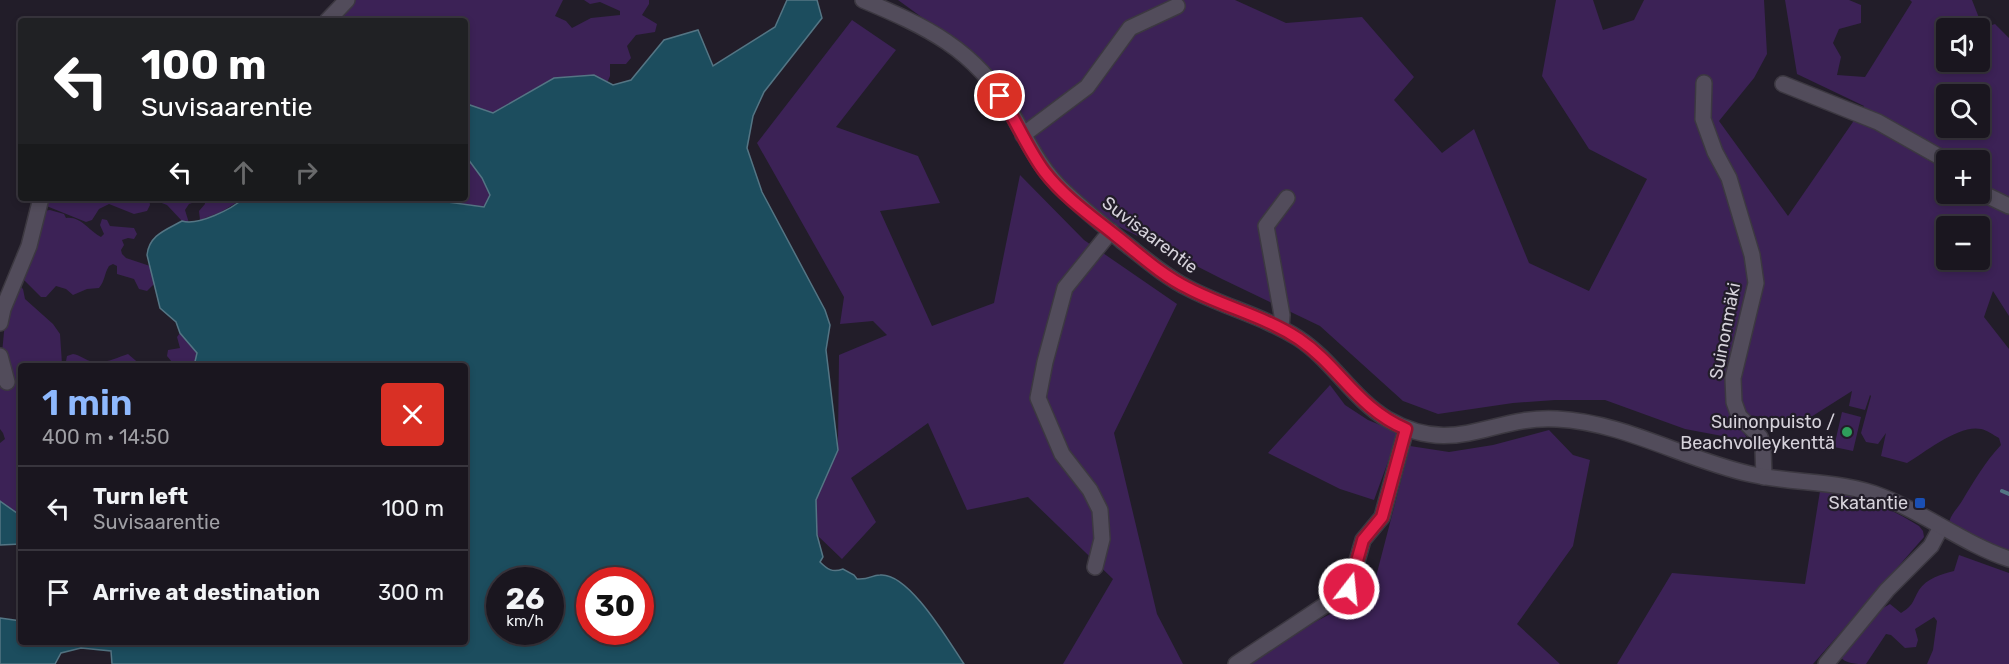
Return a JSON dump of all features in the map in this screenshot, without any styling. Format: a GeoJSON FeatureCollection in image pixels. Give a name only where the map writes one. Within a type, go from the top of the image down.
{"type":"FeatureCollection","features":[{"type":"Feature","properties":{"kind":"street"},"geometry":{"type":"LineString","coordinates":[[330,18],[347,0]]}},
{"type":"Feature","properties":{"kind":"street","name":"Suvisaarentie"},"geometry":{"type":"LineString","coordinates":[[863,0],[932,32],[961,51],[992,84],[1040,164],[1054,182],[1139,254],[1189,289],[1249,313],[1300,340],[1371,408],[1406,429],[1431,435],[1459,436],[1520,422],[1560,419],[1617,431],[1712,463],[1764,477],[1863,490],[1896,502],[1979,547],[2009,559]]}},
{"type":"Feature","properties":{"kind":"street"},"geometry":{"type":"LineString","coordinates":[[1023,135],[1087,87],[1130,28],[1177,6]]}},
{"type":"Feature","properties":{"kind":"street","name":"Suinonmäki"},"geometry":{"type":"LineString","coordinates":[[1704,83],[1703,119],[1715,152],[1729,178],[1752,255],[1756,283],[1733,378],[1734,402],[1739,417],[1760,437],[1763,448],[1764,477]]}},
{"type":"Feature","properties":{"kind":"street"},"geometry":{"type":"LineString","coordinates":[[1783,84],[1878,122],[1936,155]]}},
{"type":"Feature","properties":{"kind":"street"},"geometry":{"type":"LineString","coordinates":[[1990,197],[2009,206]]}},
{"type":"Feature","properties":{"kind":"street"},"geometry":{"type":"LineString","coordinates":[[1281,328],[1281,315],[1266,226],[1287,198]]}},
{"type":"Feature","properties":{"kind":"street"},"geometry":{"type":"LineString","coordinates":[[0,324],[3,309],[29,246],[40,201]]}},
{"type":"Feature","properties":{"kind":"street"},"geometry":{"type":"LineString","coordinates":[[1095,567],[1101,539],[1100,510],[1090,490],[1062,454],[1038,398],[1065,288],[1111,231]]}},
{"type":"Feature","properties":{"kind":"street"},"geometry":{"type":"LineString","coordinates":[[0,356],[7,382]]}},
{"type":"Feature","properties":{"kind":"street"},"geometry":{"type":"LineString","coordinates":[[1236,664],[1349,589],[1363,540],[1382,517],[1406,429]]}},
{"type":"Feature","properties":{"kind":"street"},"geometry":{"type":"LineString","coordinates":[[1826,664],[1887,590],[1931,546],[1941,527]]}},
{"type":"Feature","properties":{"kind":"shaded area"},"geometry":{"type":"Polygon","coordinates":[[[352,0],[563,0],[555,16],[566,21],[572,28],[591,18],[620,15],[620,11],[600,2],[590,4],[584,0],[649,0],[642,15],[657,24],[655,32],[636,35],[627,46],[631,58],[626,64],[610,64],[610,76],[607,83],[594,75],[554,78],[493,113],[468,104],[468,18],[337,18],[352,0]]]}},
{"type":"Feature","properties":{"kind":"shaded area"},"geometry":{"type":"Polygon","coordinates":[[[898,0],[1235,0],[1286,23],[1362,17],[1414,77],[1394,100],[1442,153],[1474,129],[1529,263],[1589,291],[1647,179],[1589,149],[1542,76],[1556,0],[1593,0],[1603,30],[1634,20],[1644,0],[1764,0],[1767,54],[1754,78],[1719,121],[1788,216],[1864,106],[1797,74],[1785,0],[1849,0],[1861,5],[1861,23],[1839,29],[1833,43],[1841,57],[1837,75],[1865,77],[1912,2],[1910,0],[1972,0],[1979,18],[1936,18],[1936,72],[1990,72],[1990,26],[1995,24],[2009,38],[2009,316],[1993,291],[1984,317],[2009,349],[2009,552],[1949,522],[1980,472],[2001,445],[1999,438],[1983,430],[1973,429],[1953,435],[1907,463],[1881,456],[1886,433],[1878,444],[1866,442],[1861,433],[1871,396],[1865,410],[1849,406],[1852,391],[1803,422],[1731,413],[1749,441],[1685,429],[1605,400],[1513,403],[1438,414],[1403,401],[1320,326],[1108,221],[1046,169],[985,63],[898,0]]]}},
{"type":"Feature","properties":{"kind":"shaded area"},"geometry":{"type":"Polygon","coordinates":[[[852,20],[896,50],[836,127],[918,156],[940,203],[880,211],[932,326],[994,303],[1020,175],[1084,240],[1177,304],[1114,433],[1157,614],[1183,664],[1063,664],[1113,579],[1028,497],[967,510],[928,423],[851,478],[876,522],[842,559],[818,536],[823,557],[783,548],[838,443],[839,355],[887,335],[873,321],[840,324],[844,297],[757,143],[852,20]]]}},
{"type":"Feature","properties":{"kind":"shaded area"},"geometry":{"type":"Polygon","coordinates":[[[468,159],[482,178],[490,196],[484,207],[440,201],[468,201],[468,159]]]}},
{"type":"Feature","properties":{"kind":"shaded area"},"geometry":{"type":"Polygon","coordinates":[[[44,201],[149,201],[150,205],[147,211],[134,214],[109,204],[99,209],[92,220],[86,222],[44,205],[44,201]]]}},
{"type":"Feature","properties":{"kind":"shaded area"},"geometry":{"type":"Polygon","coordinates":[[[157,201],[195,201],[185,210],[189,223],[182,221],[167,205],[157,201]]]}},
{"type":"Feature","properties":{"kind":"shaded area"},"geometry":{"type":"Polygon","coordinates":[[[204,201],[239,201],[221,212],[200,220],[199,211],[205,204],[204,201]]]}},
{"type":"Feature","properties":{"kind":"shaded area"},"geometry":{"type":"Polygon","coordinates":[[[50,210],[64,214],[66,218],[76,219],[101,237],[104,234],[100,225],[102,219],[107,220],[110,226],[134,228],[137,234],[134,239],[122,240],[124,245],[121,250],[122,254],[126,258],[150,266],[155,283],[147,291],[139,289],[134,279],[117,274],[117,266],[113,264],[109,266],[99,288],[87,289],[73,295],[66,289],[56,286],[46,297],[41,297],[21,277],[43,211],[50,210]]]}},
{"type":"Feature","properties":{"kind":"shaded area"},"geometry":{"type":"Polygon","coordinates":[[[18,284],[23,289],[25,299],[53,324],[60,334],[62,363],[18,363],[18,514],[0,501],[0,443],[5,439],[0,429],[0,354],[2,353],[6,311],[18,284]]]}},
{"type":"Feature","properties":{"kind":"shaded area"},"geometry":{"type":"Polygon","coordinates":[[[180,333],[197,353],[195,363],[171,363],[167,356],[168,350],[180,348],[177,337],[180,333]]]}},
{"type":"Feature","properties":{"kind":"shaded area"},"geometry":{"type":"Polygon","coordinates":[[[73,354],[90,361],[100,362],[128,354],[138,363],[66,363],[67,356],[73,354]]]}},
{"type":"Feature","properties":{"kind":"shaded area"},"geometry":{"type":"Polygon","coordinates":[[[1330,385],[1345,405],[1368,420],[1397,432],[1374,500],[1340,489],[1268,453],[1330,385]]]}},
{"type":"Feature","properties":{"kind":"shaded area","name":"Suinonpuisto / Beachvolleykenttä"},"geometry":{"type":"Polygon","coordinates":[[[1842,412],[1861,417],[1853,451],[1834,447],[1842,412]]]}},
{"type":"Feature","properties":{"kind":"shaded area"},"geometry":{"type":"Polygon","coordinates":[[[1549,430],[1573,455],[1590,460],[1573,546],[1517,624],[1560,664],[1251,664],[1294,633],[1372,592],[1410,446],[1449,452],[1493,445],[1549,430]]]}},
{"type":"Feature","properties":{"kind":"shaded area"},"geometry":{"type":"Polygon","coordinates":[[[1820,491],[1859,498],[1883,507],[1919,526],[1924,537],[1813,664],[1617,664],[1672,573],[1805,584],[1820,491]]]}},
{"type":"Feature","properties":{"kind":"shaded area"},"geometry":{"type":"Polygon","coordinates":[[[1959,555],[2009,573],[2009,664],[1927,664],[1933,650],[1937,621],[1934,617],[1915,629],[1918,640],[1916,647],[1905,648],[1891,635],[1886,634],[1866,664],[1851,663],[1842,659],[1840,656],[1876,612],[1890,604],[1901,613],[1911,605],[1919,590],[1926,583],[1939,575],[1954,571],[1959,555]]]}},
{"type":"Feature","properties":{"kind":"water"},"geometry":{"type":"Polygon","coordinates":[[[787,0],[817,0],[822,18],[764,92],[753,116],[747,148],[762,192],[825,310],[830,325],[826,350],[838,450],[816,500],[817,535],[823,557],[820,562],[830,570],[843,569],[857,579],[880,575],[891,577],[903,585],[927,610],[964,664],[112,664],[111,651],[81,648],[61,653],[55,664],[0,664],[0,618],[18,621],[18,645],[468,645],[468,363],[195,363],[197,353],[180,333],[176,322],[160,308],[147,255],[148,248],[159,234],[182,221],[197,221],[214,216],[240,201],[440,201],[484,207],[490,195],[482,178],[468,159],[468,103],[493,113],[554,78],[594,75],[613,85],[631,80],[664,40],[698,30],[713,66],[775,27],[787,0]]]}},
{"type":"Feature","properties":{"kind":"water"},"geometry":{"type":"Polygon","coordinates":[[[0,501],[18,514],[18,544],[0,545],[0,501]]]}},
{"type":"Feature","properties":{"kind":"waterway"},"geometry":{"type":"LineString","coordinates":[[2002,491],[2009,494]]}},
{"type":"Feature","properties":{"kind":"place","name":"Suinonpuisto / Beachvolleykenttä"},"geometry":{"type":"Point","coordinates":[1847,432]}},
{"type":"Feature","properties":{"kind":"place","name":"Skatantie"},"geometry":{"type":"Point","coordinates":[1920,503]}},
{"type":"Feature","properties":{"kind":"route"},"geometry":{"type":"LineString","coordinates":[[1000,96],[1035,158],[1054,182],[1139,254],[1189,289],[1249,313],[1300,340],[1327,363],[1371,408],[1406,429],[1382,517],[1363,540],[1349,589]]}}]}
